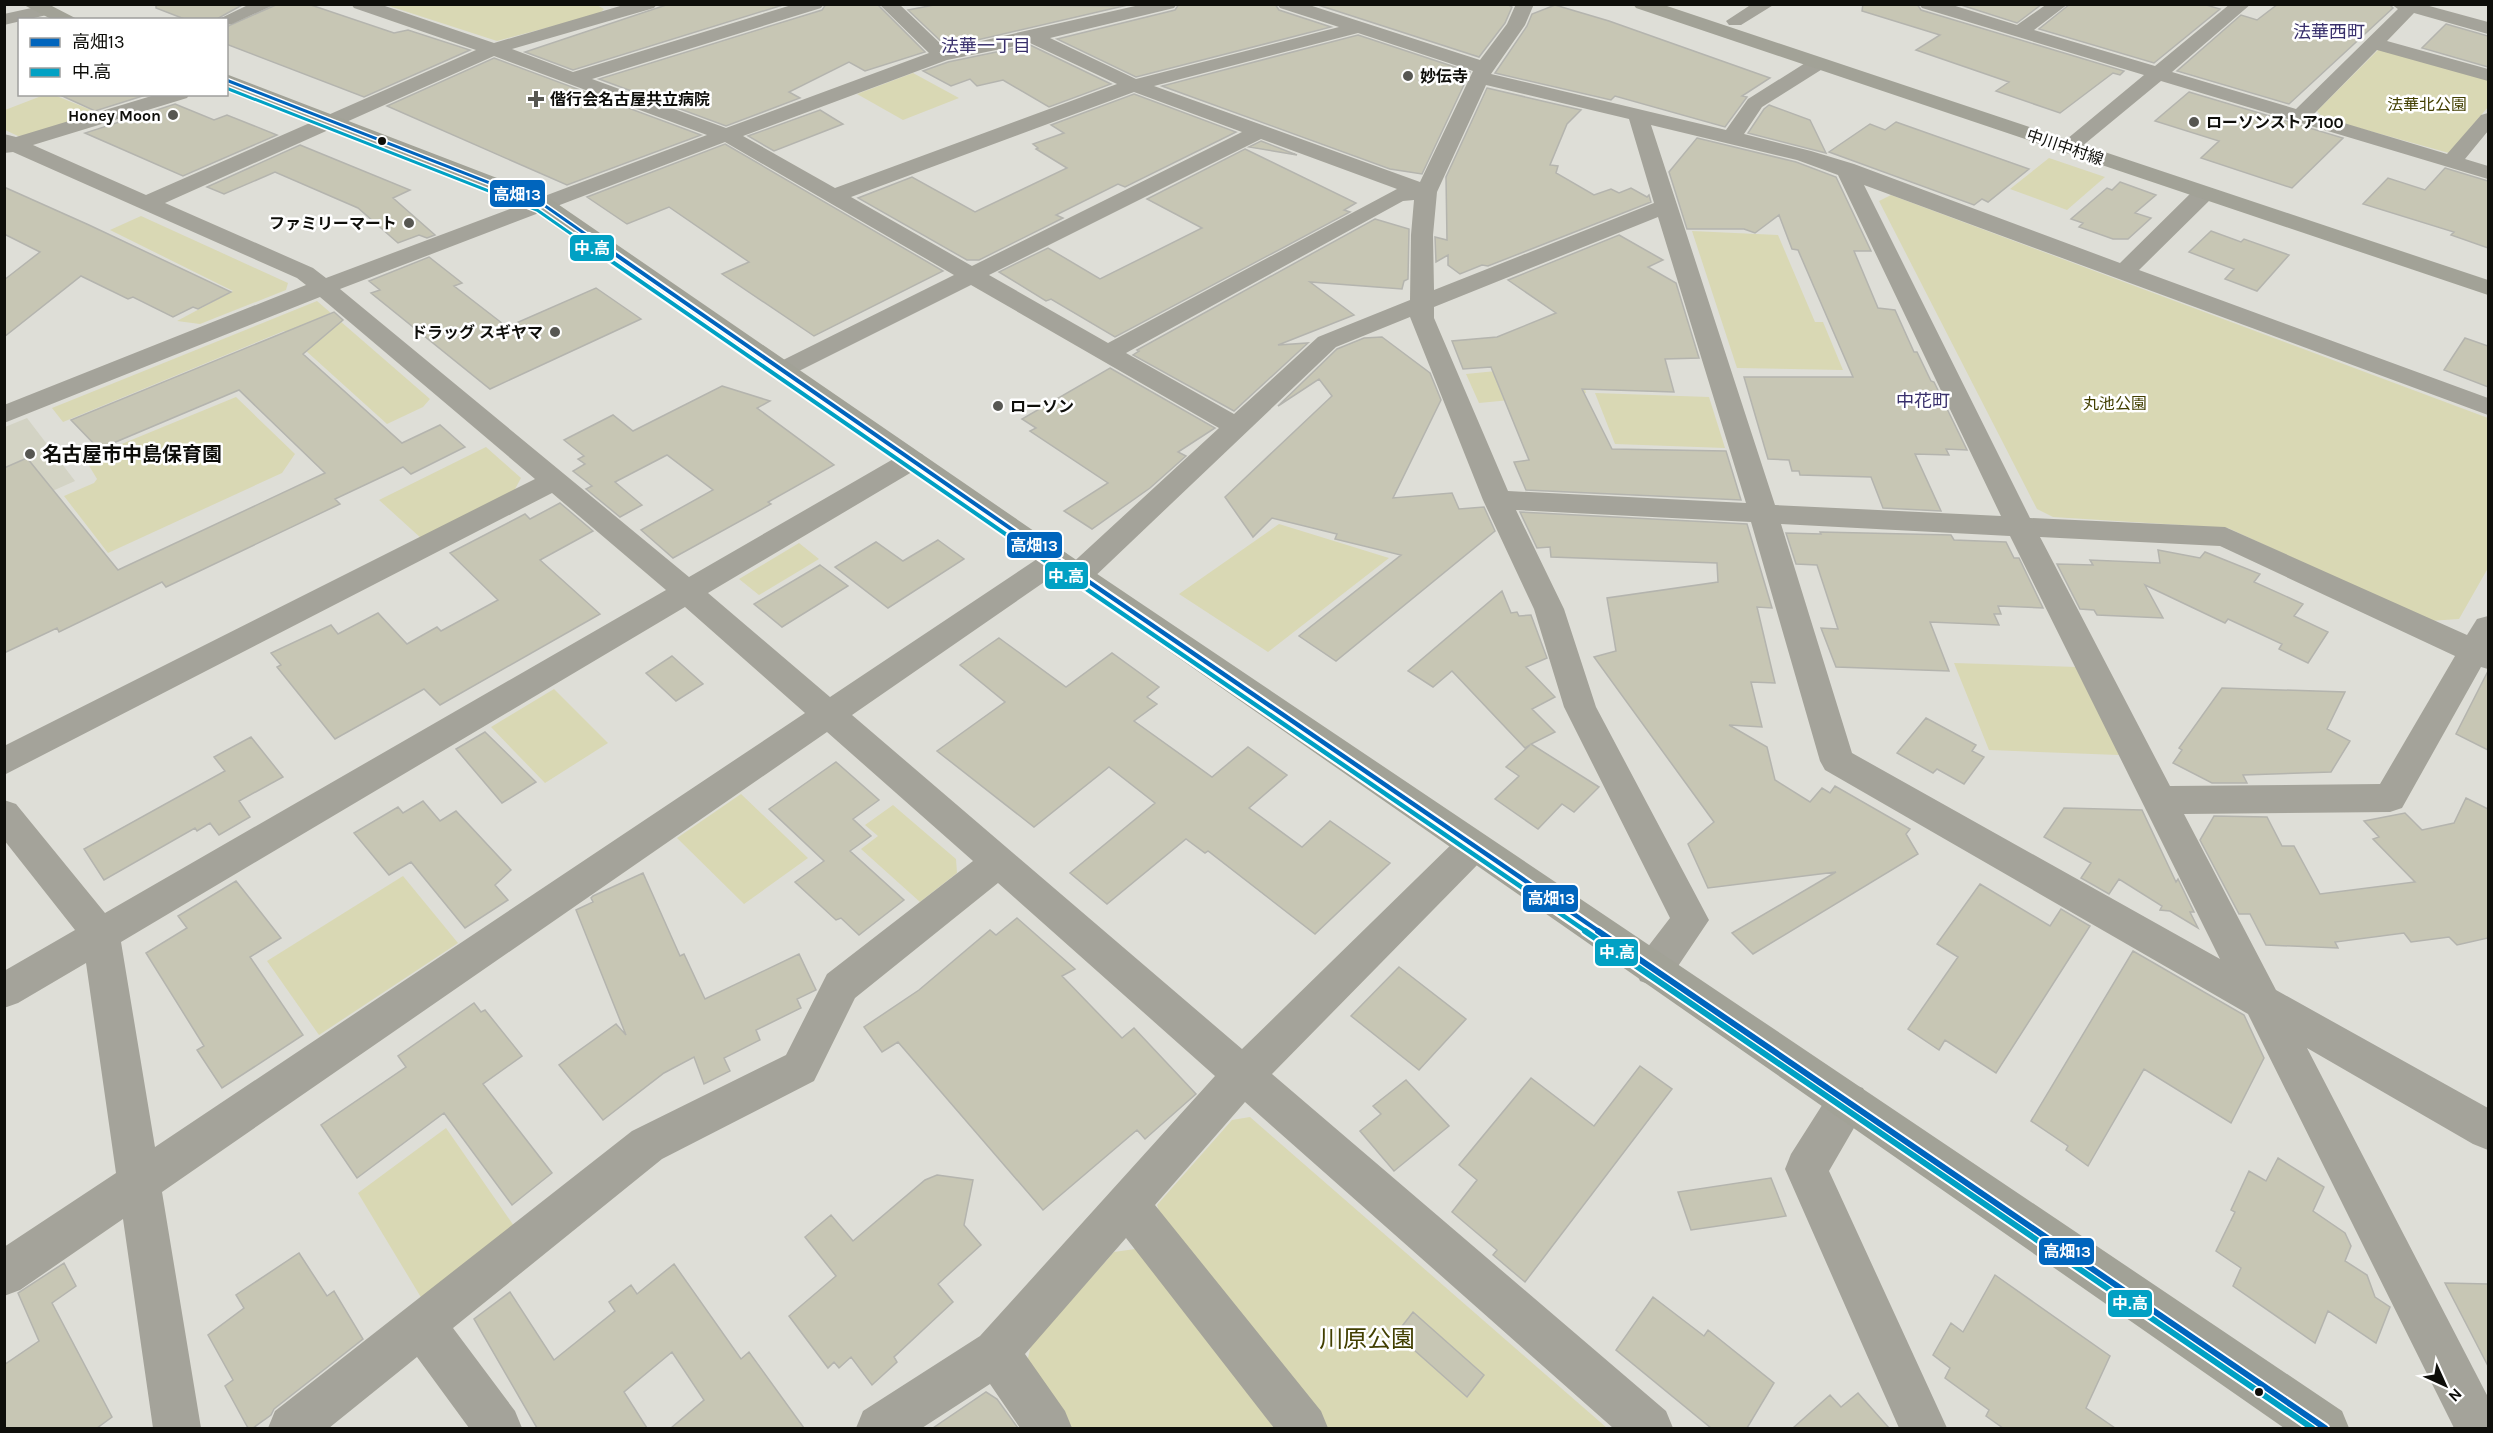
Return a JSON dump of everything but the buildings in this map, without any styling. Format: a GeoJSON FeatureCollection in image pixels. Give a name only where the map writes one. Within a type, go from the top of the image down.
{"type":"FeatureCollection","features":[{"type":"Feature","properties":{"kind":"street"},"geometry":{"type":"LineString","coordinates":[[228,19],[267,4]]}},
{"type":"Feature","properties":{"kind":"street"},"geometry":{"type":"LineString","coordinates":[[146,203],[493,49],[616,8],[648,4]]}},
{"type":"Feature","properties":{"kind":"street"},"geometry":{"type":"LineString","coordinates":[[574,78],[816,4]]}},
{"type":"Feature","properties":{"kind":"street"},"geometry":{"type":"LineString","coordinates":[[888,4],[942,55]]}},
{"type":"Feature","properties":{"kind":"street"},"geometry":{"type":"LineString","coordinates":[[4,415],[323,287],[516,215],[541,202],[942,55],[1032,37],[1168,4]]}},
{"type":"Feature","properties":{"kind":"street"},"geometry":{"type":"LineString","coordinates":[[1286,4],[1482,73],[1638,117],[1804,155],[1846,169],[2488,407]]}},
{"type":"Feature","properties":{"kind":"street"},"geometry":{"type":"LineString","coordinates":[[1525,4],[1516,25],[1482,73],[1426,192],[1422,235],[1422,318],[1497,500],[1549,609],[1580,707],[1690,920],[1654,969]]}},
{"type":"Feature","properties":{"kind":"street","name":"中川中村線"},"geometry":{"type":"LineString","coordinates":[[1642,4],[1817,64],[2076,141],[2488,269]]}},
{"type":"Feature","properties":{"kind":"street","name":"中川中村線"},"geometry":{"type":"LineString","coordinates":[[1685,4],[2076,141],[2204,193],[2488,288]]}},
{"type":"Feature","properties":{"kind":"street"},"geometry":{"type":"LineString","coordinates":[[1736,21],[1766,4]]}},
{"type":"Feature","properties":{"kind":"street"},"geometry":{"type":"LineString","coordinates":[[1928,4],[2488,173]]}},
{"type":"Feature","properties":{"kind":"street"},"geometry":{"type":"LineString","coordinates":[[2019,32],[2059,4]]}},
{"type":"Feature","properties":{"kind":"street"},"geometry":{"type":"LineString","coordinates":[[2076,141],[2242,4]]}},
{"type":"Feature","properties":{"kind":"street"},"geometry":{"type":"LineString","coordinates":[[360,5],[493,49],[727,135],[1237,427]]}},
{"type":"Feature","properties":{"kind":"street"},"geometry":{"type":"LineString","coordinates":[[2300,116],[2374,43],[2405,6],[2488,28]]}},
{"type":"Feature","properties":{"kind":"street"},"geometry":{"type":"LineString","coordinates":[[4,20],[38,7],[65,18]]}},
{"type":"Feature","properties":{"kind":"street"},"geometry":{"type":"LineString","coordinates":[[834,196],[1134,85],[1357,28]]}},
{"type":"Feature","properties":{"kind":"street"},"geometry":{"type":"LineString","coordinates":[[1032,37],[1134,85],[1426,192]]}},
{"type":"Feature","properties":{"kind":"street"},"geometry":{"type":"LineString","coordinates":[[2374,43],[2488,75]]}},
{"type":"Feature","properties":{"kind":"street"},"geometry":{"type":"LineString","coordinates":[[1731,138],[1755,103],[1817,64]]}},
{"type":"Feature","properties":{"kind":"street"},"geometry":{"type":"LineString","coordinates":[[228,80],[541,202],[1067,567],[2325,1428]]}},
{"type":"Feature","properties":{"kind":"street"},"geometry":{"type":"LineString","coordinates":[[8,144],[173,96]]}},
{"type":"Feature","properties":{"kind":"street"},"geometry":{"type":"LineString","coordinates":[[1638,117],[1763,513],[1837,761],[2488,1130]]}},
{"type":"Feature","properties":{"kind":"street"},"geometry":{"type":"LineString","coordinates":[[2452,162],[2488,119]]}},
{"type":"Feature","properties":{"kind":"street"},"geometry":{"type":"LineString","coordinates":[[782,370],[1260,131]]}},
{"type":"Feature","properties":{"kind":"street"},"geometry":{"type":"LineString","coordinates":[[8,144],[305,273],[323,287],[688,592],[1649,1428]]}},
{"type":"Feature","properties":{"kind":"street"},"geometry":{"type":"LineString","coordinates":[[1846,169],[2020,526],[2478,1428]]}},
{"type":"Feature","properties":{"kind":"street"},"geometry":{"type":"LineString","coordinates":[[1108,353],[1398,195],[1426,192]]}},
{"type":"Feature","properties":{"kind":"street"},"geometry":{"type":"LineString","coordinates":[[2124,272],[2204,193]]}},
{"type":"Feature","properties":{"kind":"street"},"geometry":{"type":"LineString","coordinates":[[4,1274],[829,714],[1067,567],[1237,427],[1327,342],[1665,206]]}},
{"type":"Feature","properties":{"kind":"street"},"geometry":{"type":"LineString","coordinates":[[4,991],[912,460]]}},
{"type":"Feature","properties":{"kind":"street"},"geometry":{"type":"LineString","coordinates":[[4,762],[555,480]]}},
{"type":"Feature","properties":{"kind":"street"},"geometry":{"type":"LineString","coordinates":[[1497,500],[2225,537],[2484,646],[2390,798],[2160,800]]}},
{"type":"Feature","properties":{"kind":"street"},"geometry":{"type":"LineString","coordinates":[[4,814],[101,934],[177,1428]]}},
{"type":"Feature","properties":{"kind":"street"},"geometry":{"type":"LineString","coordinates":[[880,1428],[996,1352],[1243,1075],[1473,846]]}},
{"type":"Feature","properties":{"kind":"street"},"geometry":{"type":"LineString","coordinates":[[292,1428],[647,1145],[800,1068],[841,986],[998,862]]}},
{"type":"Feature","properties":{"kind":"street"},"geometry":{"type":"LineString","coordinates":[[1848,1102],[1806,1169],[1923,1428]]}},
{"type":"Feature","properties":{"kind":"street"},"geometry":{"type":"LineString","coordinates":[[1127,1204],[1304,1428]]}},
{"type":"Feature","properties":{"kind":"street"},"geometry":{"type":"LineString","coordinates":[[422,1325],[498,1428]]}},
{"type":"Feature","properties":{"kind":"street"},"geometry":{"type":"LineString","coordinates":[[996,1352],[1048,1428]]}},
{"type":"Feature","properties":{"kind":"shaded area","name":"名古屋市中島保育園"},"geometry":{"type":"Polygon","coordinates":[[[27,418],[75,481],[5,512],[5,427],[27,418]]]}},
{"type":"Feature","properties":{"kind":"green space"},"geometry":{"type":"Polygon","coordinates":[[[595,4],[604,9],[599,14],[497,41],[386,5],[595,4]]]}},
{"type":"Feature","properties":{"kind":"green space","name":"法華北公園"},"geometry":{"type":"Polygon","coordinates":[[[2378,50],[2392,50],[2488,77],[2488,107],[2449,153],[2323,118],[2317,111],[2378,50]]]}},
{"type":"Feature","properties":{"kind":"green space"},"geometry":{"type":"Polygon","coordinates":[[[913,73],[959,98],[903,120],[857,94],[913,73]]]}},
{"type":"Feature","properties":{"kind":"green space"},"geometry":{"type":"Polygon","coordinates":[[[41,96],[56,96],[101,114],[31,135],[18,136],[5,130],[5,110],[41,96]]]}},
{"type":"Feature","properties":{"kind":"green space"},"geometry":{"type":"Polygon","coordinates":[[[2049,158],[2105,177],[2067,210],[2010,189],[2049,158]]]}},
{"type":"Feature","properties":{"kind":"green space","name":"丸池公園"},"geometry":{"type":"Polygon","coordinates":[[[1891,195],[2488,418],[2488,568],[2459,619],[2429,621],[2228,528],[2053,517],[2037,509],[1879,201],[1891,195]]]}},
{"type":"Feature","properties":{"kind":"green space"},"geometry":{"type":"Polygon","coordinates":[[[141,216],[288,283],[286,290],[200,324],[177,321],[233,291],[110,230],[141,216]]]}},
{"type":"Feature","properties":{"kind":"green space"},"geometry":{"type":"Polygon","coordinates":[[[1692,231],[1778,235],[1815,322],[1823,322],[1843,370],[1737,368],[1692,231]]]}},
{"type":"Feature","properties":{"kind":"green space"},"geometry":{"type":"Polygon","coordinates":[[[317,301],[430,399],[423,407],[387,424],[284,331],[63,422],[52,408],[317,301]]]}},
{"type":"Feature","properties":{"kind":"green space"},"geometry":{"type":"Polygon","coordinates":[[[1578,363],[1586,393],[1479,403],[1466,374],[1578,363]]]}},
{"type":"Feature","properties":{"kind":"green space"},"geometry":{"type":"Polygon","coordinates":[[[1595,393],[1709,397],[1725,448],[1615,444],[1595,393]]]}},
{"type":"Feature","properties":{"kind":"green space"},"geometry":{"type":"Polygon","coordinates":[[[236,397],[295,454],[282,473],[108,553],[64,496],[94,483],[97,479],[85,459],[236,397]]]}},
{"type":"Feature","properties":{"kind":"green space"},"geometry":{"type":"Polygon","coordinates":[[[486,447],[521,478],[514,491],[422,539],[379,500],[486,447]]]}},
{"type":"Feature","properties":{"kind":"green space"},"geometry":{"type":"Polygon","coordinates":[[[1279,524],[1389,558],[1268,652],[1179,594],[1279,524]]]}},
{"type":"Feature","properties":{"kind":"green space"},"geometry":{"type":"Polygon","coordinates":[[[799,543],[819,559],[759,595],[739,579],[799,543]]]}},
{"type":"Feature","properties":{"kind":"green space"},"geometry":{"type":"Polygon","coordinates":[[[1954,663],[2077,667],[2119,755],[1989,750],[1954,663]]]}},
{"type":"Feature","properties":{"kind":"green space"},"geometry":{"type":"Polygon","coordinates":[[[554,689],[608,743],[545,783],[491,727],[554,689]]]}},
{"type":"Feature","properties":{"kind":"green space"},"geometry":{"type":"Polygon","coordinates":[[[741,794],[808,858],[744,904],[677,838],[741,794]]]}},
{"type":"Feature","properties":{"kind":"green space"},"geometry":{"type":"Polygon","coordinates":[[[893,805],[956,859],[957,873],[920,902],[861,849],[878,836],[865,825],[893,805]]]}},
{"type":"Feature","properties":{"kind":"green space"},"geometry":{"type":"Polygon","coordinates":[[[403,876],[458,943],[319,1035],[267,961],[403,876]]]}},
{"type":"Feature","properties":{"kind":"green space","name":"川原公園"},"geometry":{"type":"Polygon","coordinates":[[[1250,1117],[1607,1428],[1325,1428],[1164,1226],[1157,1205],[1232,1120],[1250,1117]]]}},
{"type":"Feature","properties":{"kind":"green space"},"geometry":{"type":"Polygon","coordinates":[[[446,1128],[514,1226],[422,1299],[358,1193],[446,1128]]]}},
{"type":"Feature","properties":{"kind":"green space"},"geometry":{"type":"Polygon","coordinates":[[[1142,1248],[1281,1428],[1069,1428],[1026,1367],[1031,1345],[1114,1252],[1142,1248]]]}},
{"type":"Feature","properties":{"kind":"transit line","name":"高畑13"},"geometry":{"type":"LineString","coordinates":[[228,81],[541,203],[1056,560],[2325,1428]]}},
{"type":"Feature","properties":{"kind":"transit line","name":"中.高"},"geometry":{"type":"LineString","coordinates":[[228,89],[537,210],[1052,566],[2312,1428]]}},
{"type":"Feature","properties":{"kind":"place","name":"妙伝寺"},"geometry":{"type":"Point","coordinates":[1408,76]}},
{"type":"Feature","properties":{"kind":"place","name":"偕行会名古屋共立病院"},"geometry":{"type":"Point","coordinates":[536,99]}},
{"type":"Feature","properties":{"kind":"place","name":"Honey Moon"},"geometry":{"type":"Point","coordinates":[173,115]}},
{"type":"Feature","properties":{"kind":"place","name":"ローソンストア100"},"geometry":{"type":"Point","coordinates":[2194,122]}},
{"type":"Feature","properties":{"kind":"place","name":"ファミリーマート"},"geometry":{"type":"Point","coordinates":[409,223]}},
{"type":"Feature","properties":{"kind":"place","name":"ドラッグ スギヤマ"},"geometry":{"type":"Point","coordinates":[555,332]}},
{"type":"Feature","properties":{"kind":"place","name":"ローソン"},"geometry":{"type":"Point","coordinates":[998,406]}},
{"type":"Feature","properties":{"kind":"place","name":"名古屋市中島保育園"},"geometry":{"type":"Point","coordinates":[30,454]}},
{"type":"Feature","properties":{"kind":"district","name":"法華西町"},"geometry":{"type":"Point","coordinates":[2329,32]}},
{"type":"Feature","properties":{"kind":"district","name":"法華一丁目"},"geometry":{"type":"Point","coordinates":[986,46]}},
{"type":"Feature","properties":{"kind":"district","name":"中花町"},"geometry":{"type":"Point","coordinates":[1923,401]}}]}
